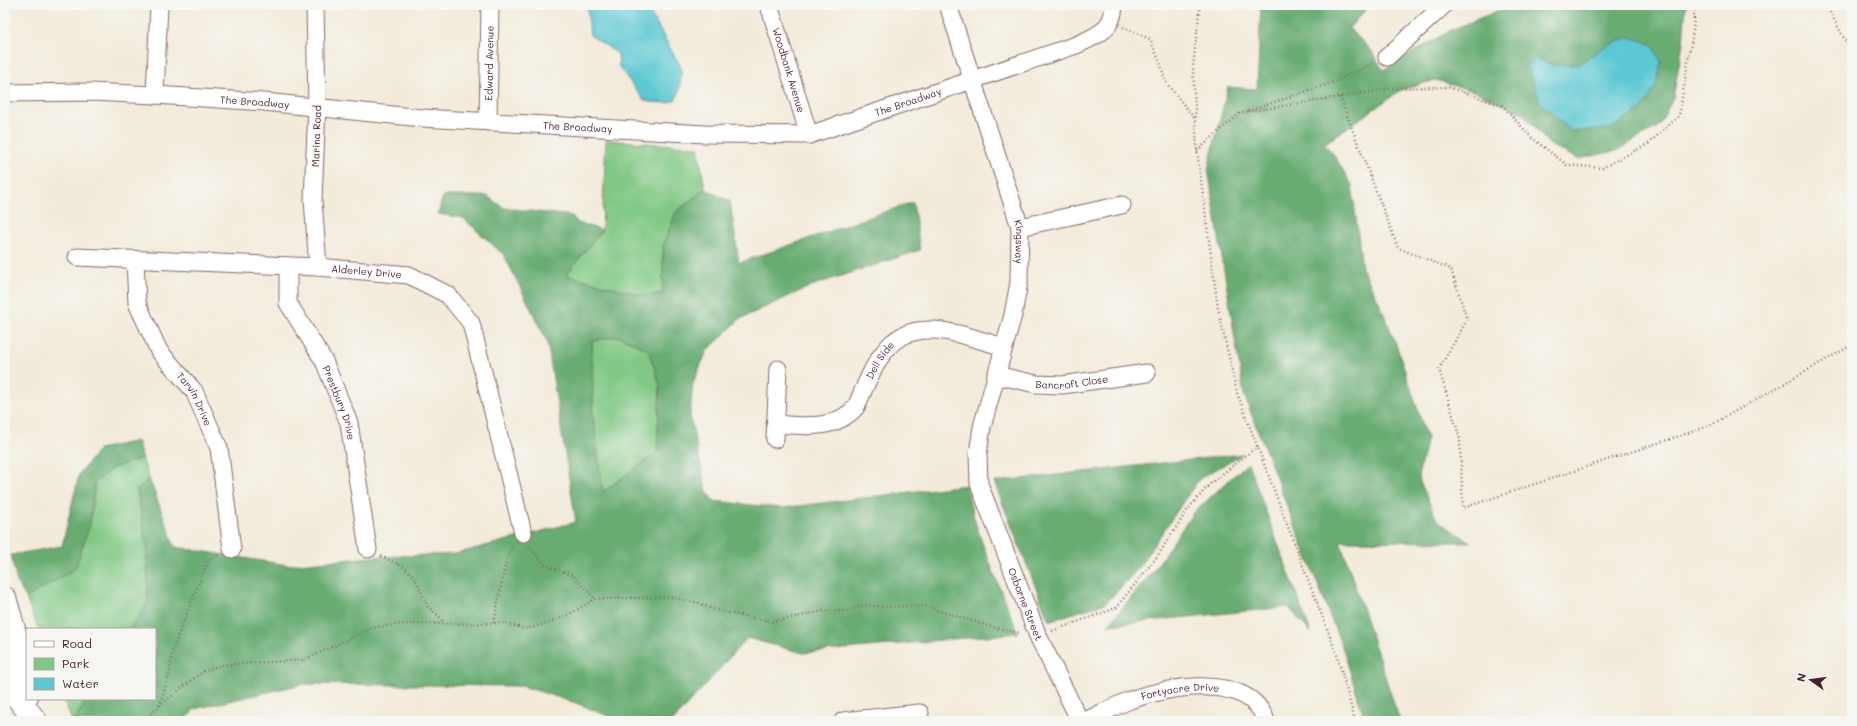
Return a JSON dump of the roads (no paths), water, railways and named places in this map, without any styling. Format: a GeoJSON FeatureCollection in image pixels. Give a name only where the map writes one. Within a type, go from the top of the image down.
{"type":"FeatureCollection","features":[{"type":"Feature","properties":{"kind":"main road"},"geometry":{"type":"LineString","coordinates":[[7,609],[26,672]]}},
{"type":"Feature","properties":{"kind":"main road"},"geometry":{"type":"LineString","coordinates":[[5,648],[26,694]]}},
{"type":"Feature","properties":{"kind":"main road"},"geometry":{"type":"LineString","coordinates":[[5,683],[38,721]]}},
{"type":"Feature","properties":{"kind":"main road"},"geometry":{"type":"LineString","coordinates":[[28,700],[38,721]]}},
{"type":"Feature","properties":{"kind":"main road"},"geometry":{"type":"LineString","coordinates":[[34,700],[38,721]]}},
{"type":"Feature","properties":{"kind":"street"},"geometry":{"type":"LineString","coordinates":[[156,95],[159,5]]}},
{"type":"Feature","properties":{"kind":"street","name":"Marina Road"},"geometry":{"type":"LineString","coordinates":[[315,5],[317,107],[313,200],[318,267]]}},
{"type":"Feature","properties":{"kind":"street","name":"Edward Avenue"},"geometry":{"type":"LineString","coordinates":[[488,122],[490,5]]}},
{"type":"Feature","properties":{"kind":"street","name":"Woodbank Avenue"},"geometry":{"type":"LineString","coordinates":[[769,5],[809,135]]}},
{"type":"Feature","properties":{"kind":"street","name":"Kingsway"},"geometry":{"type":"LineString","coordinates":[[948,5],[1020,227],[1019,282],[1004,347],[982,427],[978,454],[979,484]]}},
{"type":"Feature","properties":{"kind":"street","name":"The Broadway"},"geometry":{"type":"LineString","coordinates":[[5,93],[90,92],[156,95],[317,107],[422,118],[705,134],[809,135],[1076,45],[1102,33],[1110,22],[1114,5]]}},
{"type":"Feature","properties":{"kind":"street"},"geometry":{"type":"LineString","coordinates":[[1387,57],[1444,5]]}},
{"type":"Feature","properties":{"kind":"street"},"geometry":{"type":"LineString","coordinates":[[1020,227],[1122,204]]}},
{"type":"Feature","properties":{"kind":"street","name":"Alderley Drive"},"geometry":{"type":"LineString","coordinates":[[77,257],[318,267],[409,275],[448,295],[471,323],[524,535]]}},
{"type":"Feature","properties":{"kind":"street","name":"Tarvin Drive"},"geometry":{"type":"LineString","coordinates":[[135,260],[137,303],[159,351],[194,390],[219,448],[232,549]]}},
{"type":"Feature","properties":{"kind":"street","name":"Prestbury Drive"},"geometry":{"type":"LineString","coordinates":[[288,266],[288,303],[324,361],[349,423],[368,549]]}},
{"type":"Feature","properties":{"kind":"street","name":"Dell Side"},"geometry":{"type":"LineString","coordinates":[[778,369],[775,431],[816,427],[836,421],[851,413],[856,407],[884,351],[899,337],[908,333],[925,330],[939,330],[1004,347]]}},
{"type":"Feature","properties":{"kind":"street","name":"Bancroft Close"},"geometry":{"type":"LineString","coordinates":[[996,375],[1036,384],[1062,385],[1147,372]]}},
{"type":"Feature","properties":{"kind":"street","name":"Osborne Street"},"geometry":{"type":"LineString","coordinates":[[979,484],[1038,636],[1080,721]]}},
{"type":"Feature","properties":{"kind":"street","name":"Fortyacre Drive"},"geometry":{"type":"LineString","coordinates":[[1085,721],[1130,700],[1176,689],[1210,686],[1232,690],[1249,698],[1266,721]]}},
{"type":"Feature","properties":{"kind":"street"},"geometry":{"type":"LineString","coordinates":[[843,721],[920,713]]}},
{"type":"Feature","properties":{"kind":"water"},"geometry":{"type":"Polygon","coordinates":[[[587,5],[646,5],[682,69],[679,93],[675,100],[667,103],[650,102],[643,99],[619,67],[618,54],[590,35],[587,5]]]}},
{"type":"Feature","properties":{"kind":"water"},"geometry":{"type":"Polygon","coordinates":[[[1630,37],[1653,45],[1661,62],[1656,86],[1642,109],[1610,129],[1571,131],[1540,102],[1528,66],[1535,58],[1552,65],[1578,65],[1606,46],[1630,37]]]}}]}
